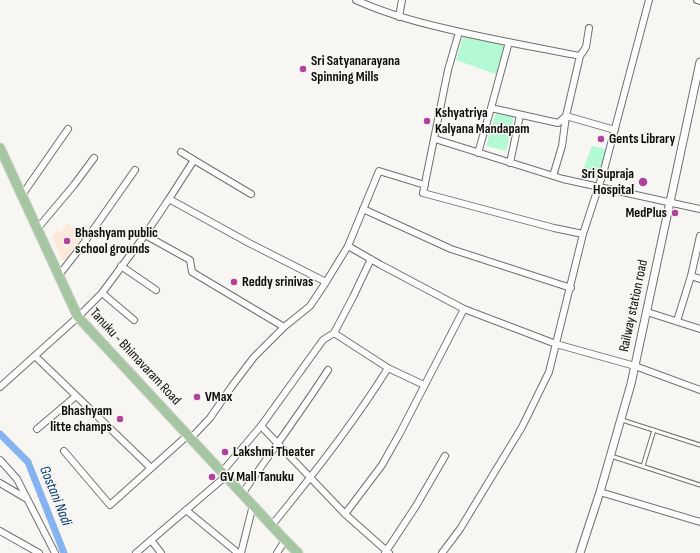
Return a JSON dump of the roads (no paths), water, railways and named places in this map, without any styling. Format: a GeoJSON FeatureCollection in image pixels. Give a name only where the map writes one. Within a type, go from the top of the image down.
{"type":"FeatureCollection","features":[{"type":"Feature","properties":{"kind":"main road","name":"Tanuku - Bhimavaram Road"},"geometry":{"type":"LineString","coordinates":[[0,148],[78,317],[298,553]]}},
{"type":"Feature","properties":{"kind":"street"},"geometry":{"type":"LineString","coordinates":[[356,0],[378,10],[399,17],[459,32],[580,56]]}},
{"type":"Feature","properties":{"kind":"street"},"geometry":{"type":"LineString","coordinates":[[399,17],[402,0]]}},
{"type":"Feature","properties":{"kind":"street"},"geometry":{"type":"LineString","coordinates":[[442,553],[460,529],[522,426],[549,372],[571,288],[583,234],[599,187],[649,0]]}},
{"type":"Feature","properties":{"kind":"street"},"geometry":{"type":"LineString","coordinates":[[553,176],[562,146],[566,116],[580,56],[586,47],[589,28]]}},
{"type":"Feature","properties":{"kind":"street"},"geometry":{"type":"LineString","coordinates":[[459,32],[448,70],[423,193],[554,228],[583,234]]}},
{"type":"Feature","properties":{"kind":"street"},"geometry":{"type":"LineString","coordinates":[[478,153],[509,42]]}},
{"type":"Feature","properties":{"kind":"street","name":"Railway station road"},"geometry":{"type":"LineString","coordinates":[[580,553],[611,456],[635,366],[700,62]]}},
{"type":"Feature","properties":{"kind":"street"},"geometry":{"type":"LineString","coordinates":[[491,108],[558,123],[566,116]]}},
{"type":"Feature","properties":{"kind":"street"},"geometry":{"type":"LineString","coordinates":[[510,163],[520,115]]}},
{"type":"Feature","properties":{"kind":"street"},"geometry":{"type":"LineString","coordinates":[[566,116],[615,130]]}},
{"type":"Feature","properties":{"kind":"street"},"geometry":{"type":"LineString","coordinates":[[22,195],[68,129]]}},
{"type":"Feature","properties":{"kind":"street"},"geometry":{"type":"LineString","coordinates":[[435,139],[553,176],[700,209]]}},
{"type":"Feature","properties":{"kind":"street"},"geometry":{"type":"LineString","coordinates":[[181,152],[251,194]]}},
{"type":"Feature","properties":{"kind":"street"},"geometry":{"type":"LineString","coordinates":[[37,229],[74,185],[94,158]]}},
{"type":"Feature","properties":{"kind":"street"},"geometry":{"type":"LineString","coordinates":[[0,387],[78,317],[102,293],[145,235],[194,160]]}},
{"type":"Feature","properties":{"kind":"street"},"geometry":{"type":"LineString","coordinates":[[59,275],[81,247],[135,170]]}},
{"type":"Feature","properties":{"kind":"street"},"geometry":{"type":"LineString","coordinates":[[64,451],[110,505],[210,418],[254,357],[284,327],[310,306],[348,246],[379,171],[425,185]]}},
{"type":"Feature","properties":{"kind":"street"},"geometry":{"type":"LineString","coordinates":[[169,199],[249,243],[326,282]]}},
{"type":"Feature","properties":{"kind":"street"},"geometry":{"type":"LineString","coordinates":[[363,209],[451,249],[571,288]]}},
{"type":"Feature","properties":{"kind":"street"},"geometry":{"type":"LineString","coordinates":[[145,235],[190,260],[192,272],[284,327]]}},
{"type":"Feature","properties":{"kind":"street"},"geometry":{"type":"LineString","coordinates":[[677,322],[691,276],[700,236]]}},
{"type":"Feature","properties":{"kind":"street"},"geometry":{"type":"LineString","coordinates":[[348,246],[464,309],[556,344],[635,366],[700,390]]}},
{"type":"Feature","properties":{"kind":"street"},"geometry":{"type":"LineString","coordinates":[[136,553],[186,510],[224,474],[261,426],[323,340],[334,333],[353,298],[371,259]]}},
{"type":"Feature","properties":{"kind":"street"},"geometry":{"type":"LineString","coordinates":[[121,266],[156,290]]}},
{"type":"Feature","properties":{"kind":"street"},"geometry":{"type":"LineString","coordinates":[[691,276],[700,279]]}},
{"type":"Feature","properties":{"kind":"street"},"geometry":{"type":"LineString","coordinates":[[102,293],[134,320]]}},
{"type":"Feature","properties":{"kind":"street"},"geometry":{"type":"LineString","coordinates":[[345,514],[382,465],[464,309]]}},
{"type":"Feature","properties":{"kind":"street"},"geometry":{"type":"LineString","coordinates":[[647,312],[700,329]]}},
{"type":"Feature","properties":{"kind":"street"},"geometry":{"type":"LineString","coordinates":[[334,333],[388,368],[424,385]]}},
{"type":"Feature","properties":{"kind":"street"},"geometry":{"type":"LineString","coordinates":[[35,356],[151,468]]}},
{"type":"Feature","properties":{"kind":"street"},"geometry":{"type":"LineString","coordinates":[[272,524],[310,478],[375,390],[388,368]]}},
{"type":"Feature","properties":{"kind":"street"},"geometry":{"type":"LineString","coordinates":[[242,494],[277,442],[308,402],[328,370]]}},
{"type":"Feature","properties":{"kind":"street"},"geometry":{"type":"LineString","coordinates":[[37,429],[76,396]]}},
{"type":"Feature","properties":{"kind":"street"},"geometry":{"type":"LineString","coordinates":[[261,426],[345,514],[387,552],[445,456]]}},
{"type":"Feature","properties":{"kind":"street"},"geometry":{"type":"LineString","coordinates":[[0,460],[17,479],[55,553]]}},
{"type":"Feature","properties":{"kind":"street"},"geometry":{"type":"LineString","coordinates":[[0,483],[27,499]]}},
{"type":"Feature","properties":{"kind":"street"},"geometry":{"type":"LineString","coordinates":[[600,492],[700,522]]}},
{"type":"Feature","properties":{"kind":"street"},"geometry":{"type":"LineString","coordinates":[[241,553],[253,505]]}},
{"type":"Feature","properties":{"kind":"street"},"geometry":{"type":"LineString","coordinates":[[186,510],[238,553]]}},
{"type":"Feature","properties":{"kind":"street"},"geometry":{"type":"LineString","coordinates":[[0,531],[39,553]]}},
{"type":"Feature","properties":{"kind":"street"},"geometry":{"type":"LineString","coordinates":[[151,540],[160,553]]}},
{"type":"Feature","properties":{"kind":"street"},"geometry":{"type":"LineString","coordinates":[[277,553],[285,540]]}},
{"type":"Feature","properties":{"kind":"lane"},"geometry":{"type":"LineString","coordinates":[[621,420],[700,445]]}},
{"type":"Feature","properties":{"kind":"lane"},"geometry":{"type":"LineString","coordinates":[[643,466],[654,430]]}},
{"type":"Feature","properties":{"kind":"lane"},"geometry":{"type":"LineString","coordinates":[[611,456],[700,485]]}},
{"type":"Feature","properties":{"kind":"waterway","name":"Gostani Nadi"},"geometry":{"type":"LineString","coordinates":[[0,434],[28,462],[64,553]]}},
{"type":"Feature","properties":{"kind":"place","name":"Sri Satyanarayana Spinning Mills"},"geometry":{"type":"Point","coordinates":[303,69]}},
{"type":"Feature","properties":{"kind":"place","name":"Kshyatriya Kalyana Mandapam"},"geometry":{"type":"Point","coordinates":[427,121]}},
{"type":"Feature","properties":{"kind":"place","name":"Gents Library"},"geometry":{"type":"Point","coordinates":[601,139]}},
{"type":"Feature","properties":{"kind":"place","name":"Sri Supraja Hospital"},"geometry":{"type":"Point","coordinates":[643,182]}},
{"type":"Feature","properties":{"kind":"place","name":"MedPlus"},"geometry":{"type":"Point","coordinates":[675,213]}},
{"type":"Feature","properties":{"kind":"place","name":"Bhashyam public school grounds"},"geometry":{"type":"Point","coordinates":[67,241]}},
{"type":"Feature","properties":{"kind":"place","name":"Reddy srinivas"},"geometry":{"type":"Point","coordinates":[234,282]}},
{"type":"Feature","properties":{"kind":"place","name":"VMax"},"geometry":{"type":"Point","coordinates":[197,397]}},
{"type":"Feature","properties":{"kind":"place","name":"Bhashyam litte champs"},"geometry":{"type":"Point","coordinates":[120,419]}},
{"type":"Feature","properties":{"kind":"place","name":"Lakshmi Theater"},"geometry":{"type":"Point","coordinates":[225,452]}},
{"type":"Feature","properties":{"kind":"place","name":"GV Mall Tanuku"},"geometry":{"type":"Point","coordinates":[212,477]}}]}
